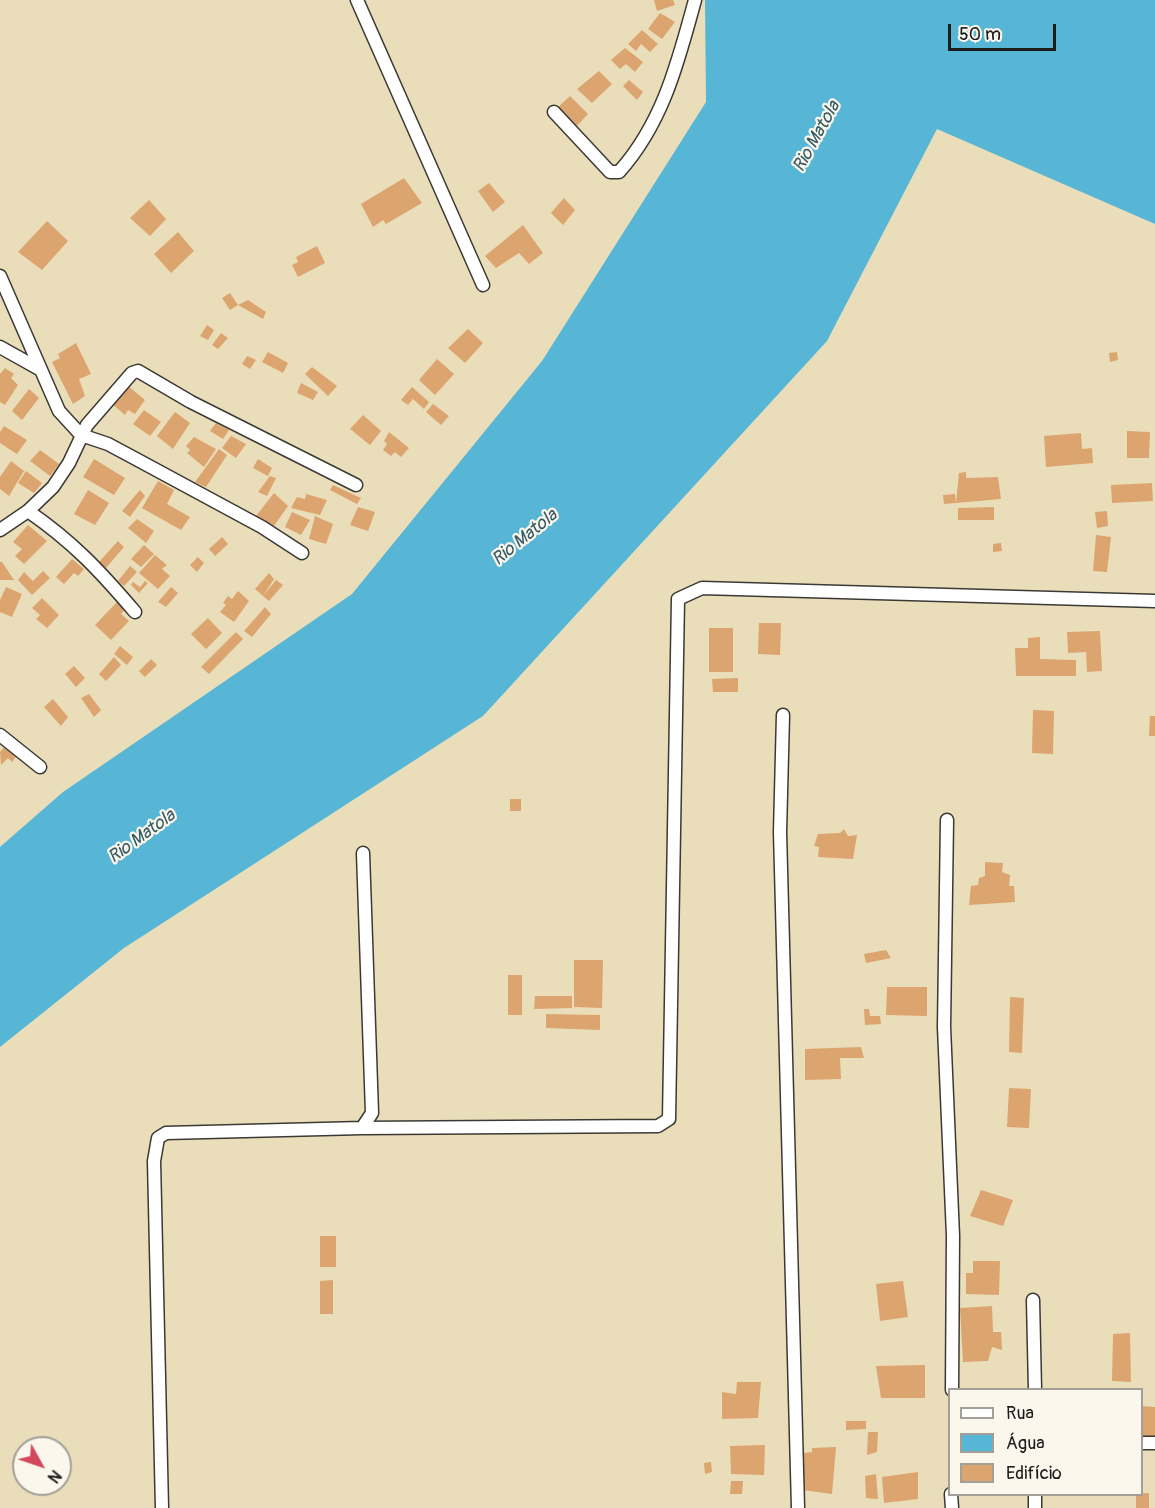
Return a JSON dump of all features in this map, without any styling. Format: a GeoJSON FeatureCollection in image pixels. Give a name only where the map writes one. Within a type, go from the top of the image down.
{"type":"FeatureCollection","features":[{"type":"Feature","properties":{"kind":"street"},"geometry":{"type":"LineString","coordinates":[[357,0],[483,285]]}},
{"type":"Feature","properties":{"kind":"street"},"geometry":{"type":"LineString","coordinates":[[554,112],[610,172],[616,174],[619,172],[645,140],[672,83],[695,0]]}},
{"type":"Feature","properties":{"kind":"street"},"geometry":{"type":"LineString","coordinates":[[0,276],[59,411],[81,435],[108,444],[262,527],[302,553]]}},
{"type":"Feature","properties":{"kind":"street"},"geometry":{"type":"LineString","coordinates":[[0,347],[41,370]]}},
{"type":"Feature","properties":{"kind":"street"},"geometry":{"type":"LineString","coordinates":[[0,530],[28,511],[58,479],[69,463],[81,435],[132,373],[143,372],[191,402],[356,485]]}},
{"type":"Feature","properties":{"kind":"street"},"geometry":{"type":"LineString","coordinates":[[28,511],[61,534],[90,559],[135,612]]}},
{"type":"Feature","properties":{"kind":"street"},"geometry":{"type":"LineString","coordinates":[[162,1508],[153,1161],[158,1138],[166,1133],[362,1128],[658,1126],[669,1119],[678,599],[702,588],[1155,601]]}},
{"type":"Feature","properties":{"kind":"street"},"geometry":{"type":"LineString","coordinates":[[783,715],[780,832],[798,1508]]}},
{"type":"Feature","properties":{"kind":"street"},"geometry":{"type":"LineString","coordinates":[[0,735],[40,767]]}},
{"type":"Feature","properties":{"kind":"street"},"geometry":{"type":"LineString","coordinates":[[947,820],[944,1027],[953,1236],[952,1388]]}},
{"type":"Feature","properties":{"kind":"street"},"geometry":{"type":"LineString","coordinates":[[362,1128],[372,1113],[363,853]]}},
{"type":"Feature","properties":{"kind":"street"},"geometry":{"type":"LineString","coordinates":[[1033,1300],[1035,1388]]}},
{"type":"Feature","properties":{"kind":"water","name":"Rio Matola"},"geometry":{"type":"Polygon","coordinates":[[[705,0],[1155,0],[1155,224],[937,129],[827,341],[483,716],[124,948],[0,1047],[0,847],[63,792],[352,594],[542,361],[706,102],[705,0]]]}},
{"type":"Feature","properties":{"kind":"building"},"geometry":{"type":"Polygon","coordinates":[[[654,0],[673,0],[675,5],[657,11],[654,0]]]}},
{"type":"Feature","properties":{"kind":"building"},"geometry":{"type":"Polygon","coordinates":[[[660,13],[675,22],[662,39],[648,29],[660,13]]]}},
{"type":"Feature","properties":{"kind":"building"},"geometry":{"type":"Polygon","coordinates":[[[642,30],[658,44],[650,52],[641,44],[636,51],[628,44],[642,30]]]}},
{"type":"Feature","properties":{"kind":"building"},"geometry":{"type":"Polygon","coordinates":[[[625,48],[643,62],[635,72],[626,64],[620,69],[611,60],[625,48]]]}},
{"type":"Feature","properties":{"kind":"building"},"geometry":{"type":"Polygon","coordinates":[[[599,71],[612,84],[592,103],[577,89],[599,71]]]}},
{"type":"Feature","properties":{"kind":"building"},"geometry":{"type":"Polygon","coordinates":[[[629,80],[643,92],[637,100],[623,86],[629,80]]]}},
{"type":"Feature","properties":{"kind":"building"},"geometry":{"type":"Polygon","coordinates":[[[570,96],[588,114],[575,128],[555,110],[570,96]]]}},
{"type":"Feature","properties":{"kind":"building"},"geometry":{"type":"Polygon","coordinates":[[[404,178],[422,203],[386,224],[383,220],[373,227],[361,204],[404,178]]]}},
{"type":"Feature","properties":{"kind":"building"},"geometry":{"type":"Polygon","coordinates":[[[489,183],[505,202],[493,212],[478,191],[489,183]]]}},
{"type":"Feature","properties":{"kind":"building"},"geometry":{"type":"Polygon","coordinates":[[[564,198],[575,210],[563,225],[551,213],[564,198]]]}},
{"type":"Feature","properties":{"kind":"building"},"geometry":{"type":"Polygon","coordinates":[[[149,200],[166,219],[150,236],[130,218],[149,200]]]}},
{"type":"Feature","properties":{"kind":"building"},"geometry":{"type":"Polygon","coordinates":[[[47,221],[68,241],[42,270],[18,252],[47,221]]]}},
{"type":"Feature","properties":{"kind":"building"},"geometry":{"type":"Polygon","coordinates":[[[523,225],[543,253],[529,264],[519,253],[496,268],[485,256],[523,225]]]}},
{"type":"Feature","properties":{"kind":"building"},"geometry":{"type":"Polygon","coordinates":[[[178,232],[194,251],[171,273],[154,254],[178,232]]]}},
{"type":"Feature","properties":{"kind":"building"},"geometry":{"type":"Polygon","coordinates":[[[317,246],[325,263],[298,277],[292,265],[298,262],[296,257],[317,246]]]}},
{"type":"Feature","properties":{"kind":"building"},"geometry":{"type":"Polygon","coordinates":[[[230,293],[238,305],[230,310],[222,298],[230,293]]]}},
{"type":"Feature","properties":{"kind":"building"},"geometry":{"type":"Polygon","coordinates":[[[248,300],[266,312],[263,319],[238,305],[248,300]]]}},
{"type":"Feature","properties":{"kind":"building"},"geometry":{"type":"Polygon","coordinates":[[[207,325],[214,330],[208,340],[200,336],[207,325]]]}},
{"type":"Feature","properties":{"kind":"building"},"geometry":{"type":"Polygon","coordinates":[[[468,329],[483,343],[465,363],[448,348],[468,329]]]}},
{"type":"Feature","properties":{"kind":"building"},"geometry":{"type":"Polygon","coordinates":[[[221,333],[228,338],[218,349],[212,345],[221,333]]]}},
{"type":"Feature","properties":{"kind":"building"},"geometry":{"type":"Polygon","coordinates":[[[76,343],[91,374],[79,379],[85,396],[73,404],[52,362],[60,358],[58,354],[76,343]]]}},
{"type":"Feature","properties":{"kind":"building"},"geometry":{"type":"Polygon","coordinates":[[[268,352],[288,363],[283,373],[262,362],[268,352]]]}},
{"type":"Feature","properties":{"kind":"building"},"geometry":{"type":"Polygon","coordinates":[[[1117,352],[1118,360],[1110,362],[1109,353],[1117,352]]]}},
{"type":"Feature","properties":{"kind":"building"},"geometry":{"type":"Polygon","coordinates":[[[247,356],[256,360],[250,369],[242,364],[247,356]]]}},
{"type":"Feature","properties":{"kind":"building"},"geometry":{"type":"Polygon","coordinates":[[[437,359],[454,374],[435,395],[419,380],[437,359]]]}},
{"type":"Feature","properties":{"kind":"building"},"geometry":{"type":"Polygon","coordinates":[[[312,367],[337,386],[328,396],[305,374],[312,367]]]}},
{"type":"Feature","properties":{"kind":"building"},"geometry":{"type":"Polygon","coordinates":[[[5,368],[14,374],[11,378],[18,385],[5,405],[0,402],[0,374],[5,368]]]}},
{"type":"Feature","properties":{"kind":"building"},"geometry":{"type":"Polygon","coordinates":[[[301,383],[318,392],[313,400],[297,393],[301,383]]]}},
{"type":"Feature","properties":{"kind":"building"},"geometry":{"type":"Polygon","coordinates":[[[127,385],[145,400],[135,414],[128,410],[125,415],[111,403],[127,385]]]}},
{"type":"Feature","properties":{"kind":"building"},"geometry":{"type":"Polygon","coordinates":[[[412,387],[429,402],[424,409],[413,399],[408,405],[401,400],[412,387]]]}},
{"type":"Feature","properties":{"kind":"building"},"geometry":{"type":"Polygon","coordinates":[[[29,389],[39,398],[22,420],[12,411],[29,389]]]}},
{"type":"Feature","properties":{"kind":"building"},"geometry":{"type":"Polygon","coordinates":[[[433,404],[449,416],[441,425],[426,412],[433,404]]]}},
{"type":"Feature","properties":{"kind":"building"},"geometry":{"type":"Polygon","coordinates":[[[144,410],[161,422],[150,436],[133,424],[144,410]]]}},
{"type":"Feature","properties":{"kind":"building"},"geometry":{"type":"Polygon","coordinates":[[[175,412],[190,423],[173,449],[157,436],[175,412]]]}},
{"type":"Feature","properties":{"kind":"building"},"geometry":{"type":"Polygon","coordinates":[[[363,415],[381,431],[370,445],[350,429],[363,415]]]}},
{"type":"Feature","properties":{"kind":"building"},"geometry":{"type":"Polygon","coordinates":[[[216,423],[229,430],[223,439],[210,431],[216,423]]]}},
{"type":"Feature","properties":{"kind":"building"},"geometry":{"type":"Polygon","coordinates":[[[4,426],[27,440],[17,454],[0,443],[0,432],[4,426]]]}},
{"type":"Feature","properties":{"kind":"building"},"geometry":{"type":"Polygon","coordinates":[[[1127,431],[1150,432],[1149,458],[1127,458],[1127,431]]]}},
{"type":"Feature","properties":{"kind":"building"},"geometry":{"type":"Polygon","coordinates":[[[389,432],[409,448],[401,457],[395,452],[391,456],[383,450],[387,444],[384,441],[389,432]]]}},
{"type":"Feature","properties":{"kind":"building"},"geometry":{"type":"Polygon","coordinates":[[[1081,433],[1082,449],[1092,448],[1093,463],[1046,467],[1044,436],[1081,433]]]}},
{"type":"Feature","properties":{"kind":"building"},"geometry":{"type":"Polygon","coordinates":[[[231,436],[246,444],[236,458],[222,448],[231,436]]]}},
{"type":"Feature","properties":{"kind":"building"},"geometry":{"type":"Polygon","coordinates":[[[194,437],[216,449],[204,467],[187,453],[190,450],[186,446],[194,437]]]}},
{"type":"Feature","properties":{"kind":"building"},"geometry":{"type":"Polygon","coordinates":[[[219,449],[227,455],[206,487],[195,482],[219,449]]]}},
{"type":"Feature","properties":{"kind":"building"},"geometry":{"type":"Polygon","coordinates":[[[40,450],[59,464],[50,476],[30,461],[40,450]]]}},
{"type":"Feature","properties":{"kind":"building"},"geometry":{"type":"Polygon","coordinates":[[[94,459],[125,478],[114,495],[83,477],[94,459]]]}},
{"type":"Feature","properties":{"kind":"building"},"geometry":{"type":"Polygon","coordinates":[[[258,459],[272,468],[268,476],[253,468],[258,459]]]}},
{"type":"Feature","properties":{"kind":"building"},"geometry":{"type":"Polygon","coordinates":[[[11,461],[24,471],[9,496],[0,489],[0,477],[11,461]]]}},
{"type":"Feature","properties":{"kind":"building"},"geometry":{"type":"Polygon","coordinates":[[[26,471],[42,483],[34,493],[18,483],[26,471]]]}},
{"type":"Feature","properties":{"kind":"building"},"geometry":{"type":"Polygon","coordinates":[[[966,472],[966,478],[998,477],[1001,499],[956,503],[959,473],[966,472]]]}},
{"type":"Feature","properties":{"kind":"building"},"geometry":{"type":"Polygon","coordinates":[[[270,476],[276,478],[267,496],[258,492],[270,476]]]}},
{"type":"Feature","properties":{"kind":"building"},"geometry":{"type":"Polygon","coordinates":[[[158,481],[174,490],[167,504],[190,517],[181,530],[142,508],[158,481]]]}},
{"type":"Feature","properties":{"kind":"building"},"geometry":{"type":"Polygon","coordinates":[[[1152,483],[1153,501],[1112,503],[1111,485],[1152,483]]]}},
{"type":"Feature","properties":{"kind":"building"},"geometry":{"type":"Polygon","coordinates":[[[333,485],[361,498],[357,504],[330,490],[333,485]]]}},
{"type":"Feature","properties":{"kind":"building"},"geometry":{"type":"Polygon","coordinates":[[[88,490],[109,503],[95,525],[74,514],[88,490]]]}},
{"type":"Feature","properties":{"kind":"building"},"geometry":{"type":"Polygon","coordinates":[[[140,490],[145,496],[130,517],[122,511],[140,490]]]}},
{"type":"Feature","properties":{"kind":"building"},"geometry":{"type":"Polygon","coordinates":[[[274,493],[288,506],[274,526],[256,516],[274,493]]]}},
{"type":"Feature","properties":{"kind":"building"},"geometry":{"type":"Polygon","coordinates":[[[306,494],[327,500],[320,515],[291,508],[297,497],[305,499],[306,494]]]}},
{"type":"Feature","properties":{"kind":"building"},"geometry":{"type":"Polygon","coordinates":[[[955,494],[956,503],[944,504],[943,495],[955,494]]]}},
{"type":"Feature","properties":{"kind":"building"},"geometry":{"type":"Polygon","coordinates":[[[358,507],[375,512],[368,531],[350,525],[358,507]]]}},
{"type":"Feature","properties":{"kind":"building"},"geometry":{"type":"Polygon","coordinates":[[[994,507],[994,520],[958,520],[958,508],[994,507]]]}},
{"type":"Feature","properties":{"kind":"building"},"geometry":{"type":"Polygon","coordinates":[[[1107,511],[1108,526],[1097,528],[1095,512],[1107,511]]]}},
{"type":"Feature","properties":{"kind":"building"},"geometry":{"type":"Polygon","coordinates":[[[292,512],[310,520],[301,535],[285,527],[292,512]]]}},
{"type":"Feature","properties":{"kind":"building"},"geometry":{"type":"Polygon","coordinates":[[[315,516],[333,524],[326,544],[309,539],[315,516]]]}},
{"type":"Feature","properties":{"kind":"building"},"geometry":{"type":"Polygon","coordinates":[[[137,519],[154,531],[146,543],[128,528],[137,519]]]}},
{"type":"Feature","properties":{"kind":"building"},"geometry":{"type":"Polygon","coordinates":[[[28,525],[47,541],[24,564],[15,556],[22,549],[13,542],[28,525]]]}},
{"type":"Feature","properties":{"kind":"building"},"geometry":{"type":"Polygon","coordinates":[[[1096,535],[1111,537],[1107,572],[1093,571],[1096,535]]]}},
{"type":"Feature","properties":{"kind":"building"},"geometry":{"type":"Polygon","coordinates":[[[222,537],[228,544],[215,556],[209,549],[222,537]]]}},
{"type":"Feature","properties":{"kind":"building"},"geometry":{"type":"Polygon","coordinates":[[[118,541],[124,547],[106,568],[98,563],[118,541]]]}},
{"type":"Feature","properties":{"kind":"building"},"geometry":{"type":"Polygon","coordinates":[[[1001,543],[1002,551],[993,552],[993,544],[1001,543]]]}},
{"type":"Feature","properties":{"kind":"building"},"geometry":{"type":"Polygon","coordinates":[[[144,545],[154,554],[141,567],[131,559],[144,545]]]}},
{"type":"Feature","properties":{"kind":"building"},"geometry":{"type":"Polygon","coordinates":[[[155,555],[167,565],[162,569],[170,576],[158,589],[139,573],[155,555]]]}},
{"type":"Feature","properties":{"kind":"building"},"geometry":{"type":"Polygon","coordinates":[[[198,557],[204,563],[197,572],[190,565],[198,557]]]}},
{"type":"Feature","properties":{"kind":"building"},"geometry":{"type":"Polygon","coordinates":[[[72,559],[84,569],[78,576],[74,573],[64,584],[56,577],[72,559]]]}},
{"type":"Feature","properties":{"kind":"building"},"geometry":{"type":"Polygon","coordinates":[[[0,562],[2,562],[14,580],[0,580],[0,562]]]}},
{"type":"Feature","properties":{"kind":"building"},"geometry":{"type":"Polygon","coordinates":[[[130,566],[137,572],[124,586],[118,581],[130,566]]]}},
{"type":"Feature","properties":{"kind":"building"},"geometry":{"type":"Polygon","coordinates":[[[43,571],[50,578],[32,595],[18,580],[24,572],[33,581],[43,571]]]}},
{"type":"Feature","properties":{"kind":"building"},"geometry":{"type":"Polygon","coordinates":[[[269,573],[274,579],[263,596],[255,589],[269,573]]]}},
{"type":"Feature","properties":{"kind":"building"},"geometry":{"type":"Polygon","coordinates":[[[276,580],[283,585],[269,601],[263,596],[276,580]]]}},
{"type":"Feature","properties":{"kind":"building"},"geometry":{"type":"Polygon","coordinates":[[[145,581],[148,583],[139,593],[131,585],[133,582],[140,587],[145,581]]]}},
{"type":"Feature","properties":{"kind":"building"},"geometry":{"type":"Polygon","coordinates":[[[6,587],[22,594],[12,617],[0,612],[0,600],[6,587]]]}},
{"type":"Feature","properties":{"kind":"building"},"geometry":{"type":"Polygon","coordinates":[[[171,587],[178,593],[166,607],[158,602],[171,587]]]}},
{"type":"Feature","properties":{"kind":"building"},"geometry":{"type":"Polygon","coordinates":[[[238,591],[249,601],[234,622],[220,612],[226,605],[223,603],[228,596],[232,599],[238,591]]]}},
{"type":"Feature","properties":{"kind":"building"},"geometry":{"type":"Polygon","coordinates":[[[42,598],[59,615],[47,628],[36,619],[40,615],[32,608],[42,598]]]}},
{"type":"Feature","properties":{"kind":"building"},"geometry":{"type":"Polygon","coordinates":[[[118,601],[126,608],[121,614],[129,621],[111,640],[95,625],[118,601]]]}},
{"type":"Feature","properties":{"kind":"building"},"geometry":{"type":"Polygon","coordinates":[[[265,607],[271,614],[252,637],[244,631],[265,607]]]}},
{"type":"Feature","properties":{"kind":"building"},"geometry":{"type":"Polygon","coordinates":[[[208,618],[222,633],[206,649],[191,634],[208,618]]]}},
{"type":"Feature","properties":{"kind":"building"},"geometry":{"type":"Polygon","coordinates":[[[759,623],[781,623],[780,655],[758,654],[759,623]]]}},
{"type":"Feature","properties":{"kind":"building"},"geometry":{"type":"Polygon","coordinates":[[[709,628],[733,628],[733,672],[709,672],[709,628]]]}},
{"type":"Feature","properties":{"kind":"building"},"geometry":{"type":"Polygon","coordinates":[[[1100,631],[1102,671],[1087,672],[1086,652],[1068,653],[1067,632],[1100,631]]]}},
{"type":"Feature","properties":{"kind":"building"},"geometry":{"type":"Polygon","coordinates":[[[236,632],[243,639],[209,674],[201,667],[236,632]]]}},
{"type":"Feature","properties":{"kind":"building"},"geometry":{"type":"Polygon","coordinates":[[[1040,637],[1040,659],[1076,660],[1076,676],[1016,676],[1015,648],[1028,648],[1028,638],[1040,637]]]}},
{"type":"Feature","properties":{"kind":"building"},"geometry":{"type":"Polygon","coordinates":[[[120,646],[133,657],[127,665],[114,654],[120,646]]]}},
{"type":"Feature","properties":{"kind":"building"},"geometry":{"type":"Polygon","coordinates":[[[114,657],[121,665],[106,681],[99,674],[114,657]]]}},
{"type":"Feature","properties":{"kind":"building"},"geometry":{"type":"Polygon","coordinates":[[[151,659],[157,665],[145,677],[139,671],[151,659]]]}},
{"type":"Feature","properties":{"kind":"building"},"geometry":{"type":"Polygon","coordinates":[[[74,666],[85,678],[76,687],[65,674],[74,666]]]}},
{"type":"Feature","properties":{"kind":"building"},"geometry":{"type":"Polygon","coordinates":[[[738,678],[738,692],[713,692],[712,679],[738,678]]]}},
{"type":"Feature","properties":{"kind":"building"},"geometry":{"type":"Polygon","coordinates":[[[89,694],[101,710],[94,717],[81,698],[89,694]]]}},
{"type":"Feature","properties":{"kind":"building"},"geometry":{"type":"Polygon","coordinates":[[[53,699],[68,717],[61,726],[44,707],[53,699]]]}},
{"type":"Feature","properties":{"kind":"building"},"geometry":{"type":"Polygon","coordinates":[[[1033,710],[1054,711],[1053,754],[1032,753],[1033,710]]]}},
{"type":"Feature","properties":{"kind":"building"},"geometry":{"type":"Polygon","coordinates":[[[1150,716],[1155,716],[1155,736],[1149,736],[1150,716]]]}},
{"type":"Feature","properties":{"kind":"building"},"geometry":{"type":"Polygon","coordinates":[[[6,745],[17,755],[12,762],[8,758],[1,765],[0,752],[6,745]]]}},
{"type":"Feature","properties":{"kind":"building"},"geometry":{"type":"Polygon","coordinates":[[[510,799],[521,799],[521,811],[510,811],[510,799]]]}},
{"type":"Feature","properties":{"kind":"building"},"geometry":{"type":"Polygon","coordinates":[[[844,829],[848,836],[857,835],[853,859],[818,857],[819,847],[814,846],[818,834],[840,833],[844,829]]]}},
{"type":"Feature","properties":{"kind":"building"},"geometry":{"type":"Polygon","coordinates":[[[985,862],[1003,863],[1002,872],[1010,875],[1009,886],[1014,886],[1015,902],[969,905],[971,886],[978,885],[979,878],[985,876],[985,862]]]}},
{"type":"Feature","properties":{"kind":"building"},"geometry":{"type":"Polygon","coordinates":[[[886,950],[891,958],[866,963],[864,954],[886,950]]]}},
{"type":"Feature","properties":{"kind":"building"},"geometry":{"type":"Polygon","coordinates":[[[574,960],[603,960],[602,1008],[574,1007],[574,960]]]}},
{"type":"Feature","properties":{"kind":"building"},"geometry":{"type":"Polygon","coordinates":[[[508,975],[522,975],[522,1015],[508,1015],[508,975]]]}},
{"type":"Feature","properties":{"kind":"building"},"geometry":{"type":"Polygon","coordinates":[[[887,987],[927,987],[927,1016],[886,1015],[887,987]]]}},
{"type":"Feature","properties":{"kind":"building"},"geometry":{"type":"Polygon","coordinates":[[[535,996],[572,996],[572,1008],[534,1009],[535,996]]]}},
{"type":"Feature","properties":{"kind":"building"},"geometry":{"type":"Polygon","coordinates":[[[1010,997],[1024,998],[1022,1053],[1009,1052],[1010,997]]]}},
{"type":"Feature","properties":{"kind":"building"},"geometry":{"type":"Polygon","coordinates":[[[864,1009],[869,1009],[870,1016],[880,1016],[881,1024],[865,1025],[864,1009]]]}},
{"type":"Feature","properties":{"kind":"building"},"geometry":{"type":"Polygon","coordinates":[[[546,1014],[600,1015],[600,1030],[546,1028],[546,1014]]]}},
{"type":"Feature","properties":{"kind":"building"},"geometry":{"type":"Polygon","coordinates":[[[861,1047],[864,1058],[840,1058],[841,1079],[805,1080],[805,1049],[861,1047]]]}},
{"type":"Feature","properties":{"kind":"building"},"geometry":{"type":"Polygon","coordinates":[[[1009,1088],[1031,1089],[1029,1128],[1007,1127],[1009,1088]]]}},
{"type":"Feature","properties":{"kind":"building"},"geometry":{"type":"Polygon","coordinates":[[[981,1190],[1013,1200],[1003,1226],[970,1216],[981,1190]]]}},
{"type":"Feature","properties":{"kind":"building"},"geometry":{"type":"Polygon","coordinates":[[[320,1236],[336,1236],[336,1267],[320,1267],[320,1236]]]}},
{"type":"Feature","properties":{"kind":"building"},"geometry":{"type":"Polygon","coordinates":[[[973,1261],[1000,1261],[999,1295],[966,1294],[966,1273],[973,1273],[973,1261]]]}},
{"type":"Feature","properties":{"kind":"building"},"geometry":{"type":"Polygon","coordinates":[[[333,1280],[333,1314],[320,1314],[320,1281],[333,1280]]]}},
{"type":"Feature","properties":{"kind":"building"},"geometry":{"type":"Polygon","coordinates":[[[903,1281],[908,1317],[880,1321],[876,1284],[903,1281]]]}},
{"type":"Feature","properties":{"kind":"building"},"geometry":{"type":"Polygon","coordinates":[[[992,1306],[993,1332],[1001,1332],[1002,1350],[992,1347],[988,1361],[963,1362],[960,1308],[992,1306]]]}},
{"type":"Feature","properties":{"kind":"building"},"geometry":{"type":"Polygon","coordinates":[[[1130,1333],[1131,1382],[1112,1381],[1113,1334],[1130,1333]]]}},
{"type":"Feature","properties":{"kind":"building"},"geometry":{"type":"Polygon","coordinates":[[[925,1365],[925,1398],[881,1398],[876,1366],[925,1365]]]}},
{"type":"Feature","properties":{"kind":"building"},"geometry":{"type":"Polygon","coordinates":[[[737,1382],[761,1382],[758,1418],[722,1419],[722,1392],[736,1394],[737,1382]]]}},
{"type":"Feature","properties":{"kind":"building"},"geometry":{"type":"Polygon","coordinates":[[[1143,1406],[1155,1407],[1155,1436],[1143,1436],[1143,1406]]]}},
{"type":"Feature","properties":{"kind":"building"},"geometry":{"type":"Polygon","coordinates":[[[846,1421],[866,1421],[866,1429],[846,1430],[846,1421]]]}},
{"type":"Feature","properties":{"kind":"building"},"geometry":{"type":"Polygon","coordinates":[[[868,1432],[878,1432],[877,1452],[867,1455],[868,1432]]]}},
{"type":"Feature","properties":{"kind":"building"},"geometry":{"type":"Polygon","coordinates":[[[765,1445],[764,1475],[731,1474],[730,1446],[765,1445]]]}},
{"type":"Feature","properties":{"kind":"building"},"geometry":{"type":"Polygon","coordinates":[[[836,1447],[832,1494],[802,1490],[802,1453],[812,1452],[812,1448],[836,1447]]]}},
{"type":"Feature","properties":{"kind":"building"},"geometry":{"type":"Polygon","coordinates":[[[711,1462],[712,1472],[705,1474],[704,1463],[711,1462]]]}},
{"type":"Feature","properties":{"kind":"building"},"geometry":{"type":"Polygon","coordinates":[[[918,1472],[918,1499],[884,1503],[882,1477],[918,1472]]]}},
{"type":"Feature","properties":{"kind":"building"},"geometry":{"type":"Polygon","coordinates":[[[876,1474],[878,1499],[866,1498],[865,1476],[876,1474]]]}},
{"type":"Feature","properties":{"kind":"building"},"geometry":{"type":"Polygon","coordinates":[[[731,1481],[743,1481],[742,1494],[730,1494],[731,1481]]]}},
{"type":"Feature","properties":{"kind":"building"},"geometry":{"type":"Polygon","coordinates":[[[1143,1493],[1149,1493],[1149,1508],[1136,1508],[1136,1496],[1143,1496],[1143,1493]]]}}]}
